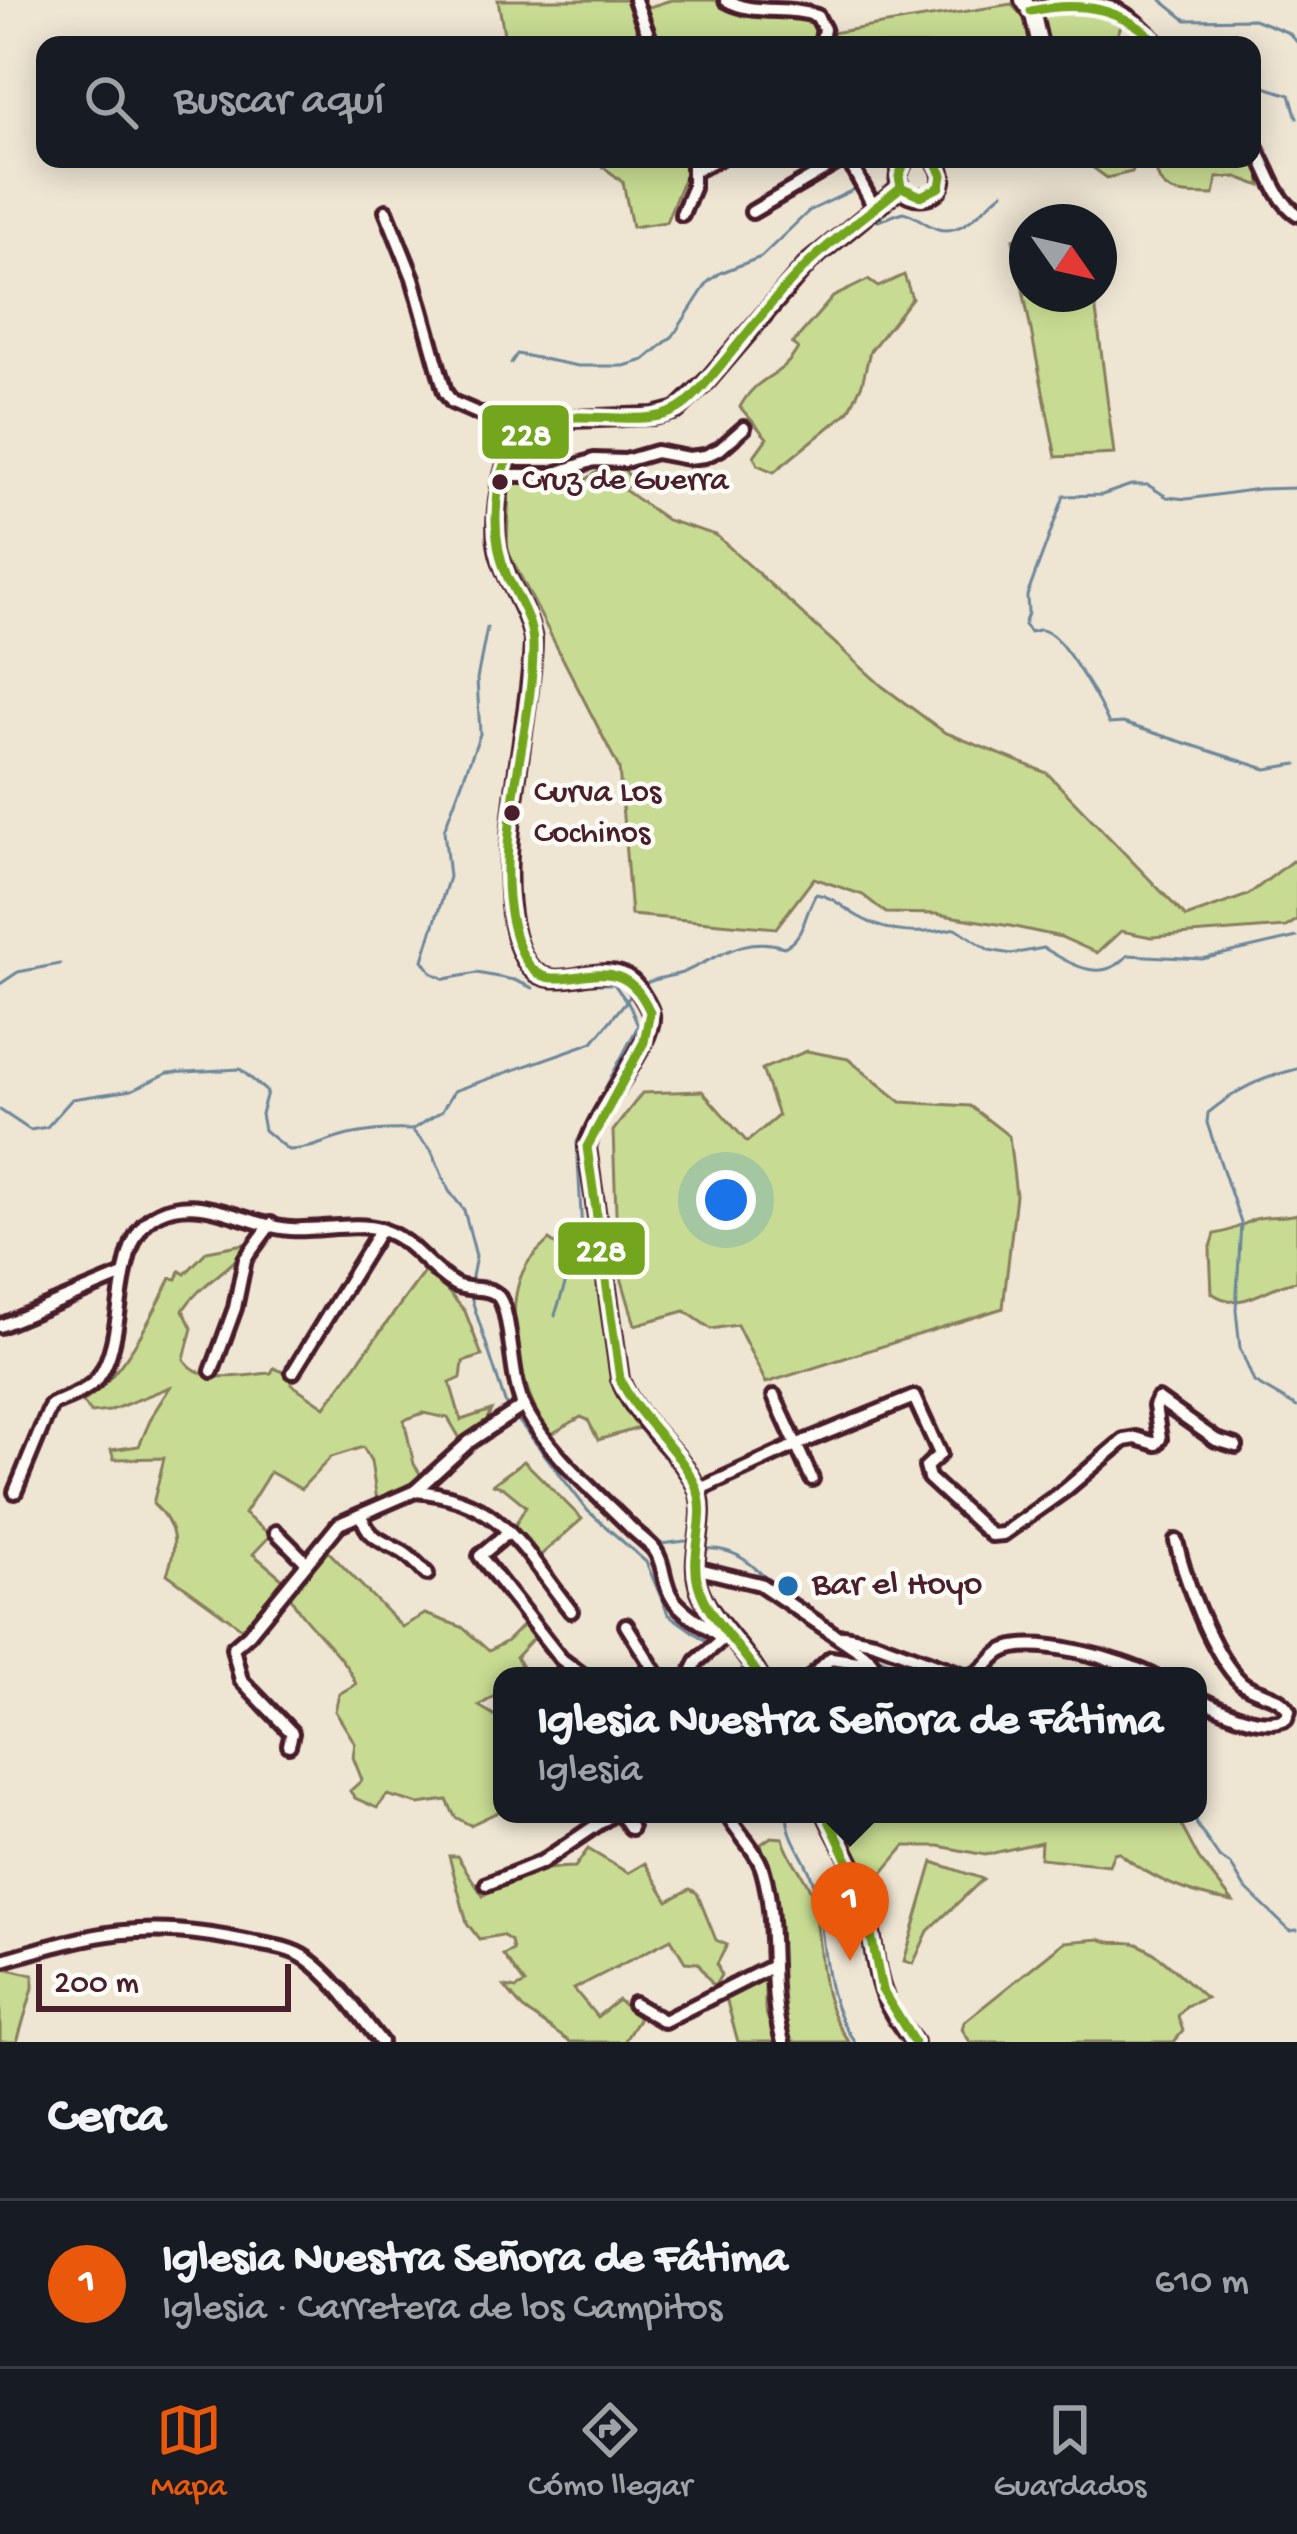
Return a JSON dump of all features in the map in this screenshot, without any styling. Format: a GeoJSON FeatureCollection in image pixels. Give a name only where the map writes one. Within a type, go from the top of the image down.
{"type":"FeatureCollection","features":[{"type":"Feature","properties":{"kind":"main road"},"geometry":{"type":"LineString","coordinates":[[1027,6],[1037,36]]}},
{"type":"Feature","properties":{"kind":"main road"},"geometry":{"type":"LineString","coordinates":[[902,168],[902,187],[918,198],[934,193],[942,180],[939,168]]}},
{"type":"Feature","properties":{"kind":"main road"},"geometry":{"type":"LineString","coordinates":[[752,1667],[706,1605],[695,1568],[701,1514],[698,1490],[636,1413],[620,1379],[586,1161],[596,1118],[648,1032],[650,1010],[634,983],[623,975],[542,977],[526,962],[518,940],[509,868],[533,640],[499,552],[503,476],[515,438],[541,420],[654,416],[677,410],[809,262],[902,187]]}},
{"type":"Feature","properties":{"kind":"main road"},"geometry":{"type":"LineString","coordinates":[[830,1823],[866,1903],[881,1993],[914,2042]]}},
{"type":"Feature","properties":{"kind":"street"},"geometry":{"type":"LineString","coordinates":[[635,0],[649,36]]}},
{"type":"Feature","properties":{"kind":"street"},"geometry":{"type":"LineString","coordinates":[[726,0],[763,10],[794,8],[817,16],[823,36]]}},
{"type":"Feature","properties":{"kind":"street"},"geometry":{"type":"LineString","coordinates":[[1027,6],[1106,3],[1150,36]]}},
{"type":"Feature","properties":{"kind":"street"},"geometry":{"type":"LineString","coordinates":[[1261,154],[1275,192],[1297,214]]}},
{"type":"Feature","properties":{"kind":"street"},"geometry":{"type":"LineString","coordinates":[[682,214],[691,196],[694,168]]}},
{"type":"Feature","properties":{"kind":"street"},"geometry":{"type":"LineString","coordinates":[[752,212],[829,168]]}},
{"type":"Feature","properties":{"kind":"street"},"geometry":{"type":"LineString","coordinates":[[850,168],[874,208]]}},
{"type":"Feature","properties":{"kind":"street"},"geometry":{"type":"LineString","coordinates":[[386,211],[413,278],[445,392],[459,406],[499,422],[515,438]]}},
{"type":"Feature","properties":{"kind":"street"},"geometry":{"type":"LineString","coordinates":[[503,476],[551,476],[604,458],[625,461],[656,452],[705,456],[744,428]]}},
{"type":"Feature","properties":{"kind":"street"},"geometry":{"type":"LineString","coordinates":[[15,1492],[51,1405],[100,1376],[119,1316],[123,1275],[139,1229],[163,1210],[224,1210],[287,1229],[381,1229],[417,1250],[452,1283],[499,1297],[506,1317],[513,1381],[523,1406],[557,1454],[653,1547],[676,1602],[727,1636],[694,1667]]}},
{"type":"Feature","properties":{"kind":"street"},"geometry":{"type":"LineString","coordinates":[[212,1371],[235,1308],[245,1258],[272,1224]]}},
{"type":"Feature","properties":{"kind":"street"},"geometry":{"type":"LineString","coordinates":[[293,1372],[381,1229]]}},
{"type":"Feature","properties":{"kind":"street"},"geometry":{"type":"LineString","coordinates":[[0,1326],[123,1275]]}},
{"type":"Feature","properties":{"kind":"street"},"geometry":{"type":"LineString","coordinates":[[774,1396],[812,1479]]}},
{"type":"Feature","properties":{"kind":"street"},"geometry":{"type":"LineString","coordinates":[[698,1490],[914,1397],[940,1454],[926,1467],[929,1478],[991,1535],[1003,1534],[1065,1490],[1124,1440],[1156,1444],[1160,1439],[1158,1399],[1201,1431],[1236,1446]]}},
{"type":"Feature","properties":{"kind":"street"},"geometry":{"type":"LineString","coordinates":[[289,1744],[292,1733],[241,1680],[232,1648],[250,1634],[339,1525],[415,1491],[469,1442],[523,1406]]}},
{"type":"Feature","properties":{"kind":"street"},"geometry":{"type":"LineString","coordinates":[[415,1491],[452,1494],[484,1509],[509,1532],[571,1611]]}},
{"type":"Feature","properties":{"kind":"street"},"geometry":{"type":"LineString","coordinates":[[362,1514],[364,1525],[383,1546],[402,1552],[427,1574]]}},
{"type":"Feature","properties":{"kind":"street"},"geometry":{"type":"LineString","coordinates":[[276,1532],[305,1562]]}},
{"type":"Feature","properties":{"kind":"street"},"geometry":{"type":"LineString","coordinates":[[509,1532],[480,1556],[572,1667]]}},
{"type":"Feature","properties":{"kind":"street"},"geometry":{"type":"LineString","coordinates":[[1176,1541],[1191,1598],[1238,1679],[1282,1700],[1289,1711],[1286,1719],[1276,1722],[1229,1714],[1207,1703]]}},
{"type":"Feature","properties":{"kind":"street"},"geometry":{"type":"LineString","coordinates":[[695,1568],[760,1584],[868,1657],[875,1667]]}},
{"type":"Feature","properties":{"kind":"street"},"geometry":{"type":"LineString","coordinates":[[626,1625],[652,1667]]}},
{"type":"Feature","properties":{"kind":"street"},"geometry":{"type":"LineString","coordinates":[[837,1635],[874,1642],[944,1667]]}},
{"type":"Feature","properties":{"kind":"street"},"geometry":{"type":"LineString","coordinates":[[987,1667],[1003,1651],[1053,1647],[1135,1667]]}},
{"type":"Feature","properties":{"kind":"street"},"geometry":{"type":"LineString","coordinates":[[822,1667],[831,1658],[866,1667]]}},
{"type":"Feature","properties":{"kind":"street"},"geometry":{"type":"LineString","coordinates":[[487,1884],[542,1862],[603,1823]]}},
{"type":"Feature","properties":{"kind":"street"},"geometry":{"type":"LineString","coordinates":[[626,1823],[631,1828]]}},
{"type":"Feature","properties":{"kind":"street"},"geometry":{"type":"LineString","coordinates":[[733,1823],[763,1872],[771,1983],[783,2042]]}},
{"type":"Feature","properties":{"kind":"street"},"geometry":{"type":"LineString","coordinates":[[0,1960],[101,1932],[153,1929],[212,1934],[280,1948],[318,1968],[381,2042]]}},
{"type":"Feature","properties":{"kind":"street"},"geometry":{"type":"LineString","coordinates":[[634,2004],[664,2021],[773,1966]]}},
{"type":"Feature","properties":{"kind":"green space"},"geometry":{"type":"Polygon","coordinates":[[[498,0],[640,0],[649,7],[671,0],[719,0],[740,10],[802,15],[815,22],[815,36],[504,36],[498,0]]]}},
{"type":"Feature","properties":{"kind":"green space"},"geometry":{"type":"Polygon","coordinates":[[[1066,0],[1120,0],[1124,20],[1116,36],[1045,36],[1043,14],[1063,10],[1066,0]]]}},
{"type":"Feature","properties":{"kind":"green space"},"geometry":{"type":"Polygon","coordinates":[[[1011,4],[1027,21],[1033,36],[830,36],[1011,4]]]}},
{"type":"Feature","properties":{"kind":"green space"},"geometry":{"type":"Polygon","coordinates":[[[605,168],[688,168],[666,222],[632,227],[623,182],[605,168]]]}},
{"type":"Feature","properties":{"kind":"green space"},"geometry":{"type":"Polygon","coordinates":[[[1093,168],[1134,168],[1132,172],[1107,178],[1093,168]]]}},
{"type":"Feature","properties":{"kind":"green space"},"geometry":{"type":"Polygon","coordinates":[[[1156,168],[1257,168],[1261,186],[1237,177],[1217,178],[1214,195],[1186,194],[1170,190],[1156,168]]]}},
{"type":"Feature","properties":{"kind":"green space"},"geometry":{"type":"Polygon","coordinates":[[[904,275],[912,298],[870,351],[849,411],[774,472],[758,465],[754,456],[767,438],[740,407],[747,396],[791,358],[798,348],[792,344],[833,297],[868,280],[878,287],[904,275]]]}},
{"type":"Feature","properties":{"kind":"green space"},"geometry":{"type":"Polygon","coordinates":[[[1027,312],[1096,312],[1114,454],[1056,457],[1027,312]]]}},
{"type":"Feature","properties":{"kind":"green space"},"geometry":{"type":"Polygon","coordinates":[[[602,469],[624,469],[634,483],[623,489],[667,520],[716,535],[882,686],[944,732],[1047,773],[1186,917],[1248,895],[1292,861],[1297,863],[1297,920],[1286,927],[1151,937],[1121,931],[1097,953],[1061,937],[1010,926],[936,914],[886,913],[863,895],[814,878],[776,928],[631,915],[619,768],[507,550],[509,482],[573,488],[602,469]]]}},
{"type":"Feature","properties":{"kind":"green space"},"geometry":{"type":"Polygon","coordinates":[[[807,1051],[848,1059],[901,1102],[970,1106],[1009,1136],[1016,1195],[1003,1308],[766,1383],[737,1325],[711,1329],[685,1311],[635,1325],[618,1267],[613,1131],[642,1093],[702,1091],[747,1142],[778,1116],[762,1069],[807,1051]]]}},
{"type":"Feature","properties":{"kind":"green space"},"geometry":{"type":"Polygon","coordinates":[[[1297,1214],[1297,1281],[1245,1300],[1212,1293],[1210,1250],[1215,1234],[1255,1219],[1297,1214]]]}},
{"type":"Feature","properties":{"kind":"green space"},"geometry":{"type":"Polygon","coordinates":[[[582,1227],[592,1228],[620,1398],[639,1428],[598,1440],[588,1420],[581,1417],[548,1436],[523,1374],[515,1325],[515,1302],[529,1261],[549,1240],[559,1247],[582,1227]]]}},
{"type":"Feature","properties":{"kind":"green space"},"geometry":{"type":"Polygon","coordinates":[[[249,1243],[183,1310],[192,1328],[184,1359],[192,1367],[223,1377],[271,1373],[274,1368],[294,1377],[291,1384],[325,1407],[427,1268],[465,1311],[482,1356],[463,1362],[461,1378],[450,1383],[461,1420],[491,1410],[486,1421],[461,1440],[448,1418],[423,1413],[404,1420],[414,1464],[422,1477],[377,1501],[371,1461],[363,1447],[331,1457],[301,1489],[270,1472],[244,1514],[271,1535],[253,1554],[283,1579],[243,1629],[167,1574],[173,1536],[153,1504],[164,1458],[114,1459],[111,1450],[139,1446],[170,1387],[109,1411],[91,1413],[82,1402],[122,1363],[171,1278],[177,1279],[180,1271],[185,1274],[207,1251],[249,1243]]]}},
{"type":"Feature","properties":{"kind":"green space"},"geometry":{"type":"Polygon","coordinates":[[[524,1461],[582,1519],[540,1556],[513,1529],[526,1506],[493,1484],[524,1461]]]}},
{"type":"Feature","properties":{"kind":"green space"},"geometry":{"type":"Polygon","coordinates":[[[323,1546],[402,1627],[425,1614],[462,1627],[489,1651],[526,1622],[536,1635],[516,1657],[522,1667],[493,1667],[493,1697],[479,1706],[493,1715],[493,1814],[470,1825],[455,1817],[447,1800],[419,1804],[387,1795],[377,1808],[355,1798],[350,1791],[362,1780],[353,1757],[355,1743],[335,1711],[339,1694],[356,1684],[290,1596],[323,1546]]]}},
{"type":"Feature","properties":{"kind":"green space"},"geometry":{"type":"Polygon","coordinates":[[[842,1823],[1180,1823],[1199,1859],[1233,1902],[1172,1885],[1118,1852],[1109,1865],[1040,1858],[1041,1842],[985,1855],[939,1846],[905,1846],[869,1889],[842,1823]]]}},
{"type":"Feature","properties":{"kind":"green space"},"geometry":{"type":"Polygon","coordinates":[[[771,1837],[783,1838],[810,1888],[826,1990],[849,2042],[787,2042],[780,2019],[777,1893],[761,1844],[771,1837]]]}},
{"type":"Feature","properties":{"kind":"green space"},"geometry":{"type":"Polygon","coordinates":[[[588,1849],[628,1873],[645,1863],[668,1901],[690,1889],[697,1893],[716,1940],[727,1945],[717,1964],[721,1975],[714,1987],[698,1963],[685,1962],[671,1939],[574,1989],[597,2017],[618,2000],[639,2018],[624,2042],[570,2042],[523,2009],[505,1987],[516,1989],[525,1984],[503,1955],[513,1950],[511,1941],[502,1935],[479,1939],[467,1923],[449,1856],[457,1856],[483,1896],[526,1874],[575,1867],[588,1849]]]}},
{"type":"Feature","properties":{"kind":"green space"},"geometry":{"type":"Polygon","coordinates":[[[933,1862],[983,1879],[928,1931],[913,1964],[904,1961],[933,1862]]]}},
{"type":"Feature","properties":{"kind":"green space"},"geometry":{"type":"Polygon","coordinates":[[[1100,1939],[1147,1948],[1206,1998],[1186,2006],[1178,2016],[1183,2031],[1174,2042],[970,2042],[962,2029],[964,2022],[1064,1942],[1100,1939]]]}},
{"type":"Feature","properties":{"kind":"green space"},"geometry":{"type":"Polygon","coordinates":[[[0,1967],[33,1975],[17,2042],[0,2042],[0,1967]]]}},
{"type":"Feature","properties":{"kind":"green space"},"geometry":{"type":"Polygon","coordinates":[[[765,1979],[765,2010],[776,2042],[738,2042],[726,1998],[765,1979]]]}},
{"type":"Feature","properties":{"kind":"waterway"},"geometry":{"type":"LineString","coordinates":[[1161,0],[1186,20],[1254,19],[1289,33],[1297,42]]}},
{"type":"Feature","properties":{"kind":"waterway"},"geometry":{"type":"LineString","coordinates":[[1261,86],[1290,95],[1297,118]]}},
{"type":"Feature","properties":{"kind":"waterway"},"geometry":{"type":"LineString","coordinates":[[511,363],[517,354],[578,366],[624,366],[644,360],[673,336],[708,282],[720,273],[761,257],[809,211],[857,188],[864,199]]}},
{"type":"Feature","properties":{"kind":"waterway"},"geometry":{"type":"LineString","coordinates":[[876,217],[878,221],[903,212],[947,230],[973,219],[1003,192]]}},
{"type":"Feature","properties":{"kind":"waterway"},"geometry":{"type":"LineString","coordinates":[[1297,488],[1187,499],[1167,497],[1148,485],[1131,485],[1102,495],[1064,496],[1027,596],[1024,625],[1030,632],[1044,630],[1065,649],[1109,724],[1123,723],[1266,769],[1297,764]]}},
{"type":"Feature","properties":{"kind":"waterway"},"geometry":{"type":"LineString","coordinates":[[487,628],[477,679],[480,734],[444,830],[449,877],[423,960],[432,973],[445,979],[477,973],[533,988]]}},
{"type":"Feature","properties":{"kind":"waterway"},"geometry":{"type":"LineString","coordinates":[[644,984],[744,946],[784,947],[800,931],[816,894],[882,927],[919,932],[956,928],[989,950],[1011,954],[1044,948],[1097,970],[1108,969],[1128,955],[1202,959],[1297,937]]}},
{"type":"Feature","properties":{"kind":"waterway"},"geometry":{"type":"LineString","coordinates":[[0,984],[18,972],[60,964]]}},
{"type":"Feature","properties":{"kind":"waterway"},"geometry":{"type":"LineString","coordinates":[[544,984],[614,984],[638,1026],[577,1142],[582,1233],[555,1315]]}},
{"type":"Feature","properties":{"kind":"waterway"},"geometry":{"type":"LineString","coordinates":[[412,1130],[442,1111],[454,1091],[593,1042],[632,994]]}},
{"type":"Feature","properties":{"kind":"waterway"},"geometry":{"type":"LineString","coordinates":[[0,1110],[30,1130],[47,1127],[72,1099],[132,1090],[168,1073],[240,1069],[267,1092],[261,1114],[264,1130],[288,1150],[361,1133],[412,1130],[431,1150],[449,1191],[464,1210],[476,1256],[471,1282]]}},
{"type":"Feature","properties":{"kind":"waterway"},"geometry":{"type":"LineString","coordinates":[[1297,1069],[1240,1091],[1208,1113],[1207,1123],[1241,1223],[1236,1310],[1240,1348],[1254,1382],[1297,1407]]}},
{"type":"Feature","properties":{"kind":"waterway"},"geometry":{"type":"LineString","coordinates":[[470,1294],[506,1405]]}},
{"type":"Feature","properties":{"kind":"waterway"},"geometry":{"type":"LineString","coordinates":[[515,1416],[588,1511],[646,1562],[668,1614],[706,1641]]}},
{"type":"Feature","properties":{"kind":"waterway"},"geometry":{"type":"LineString","coordinates":[[660,1544],[686,1541]]}},
{"type":"Feature","properties":{"kind":"waterway"},"geometry":{"type":"LineString","coordinates":[[707,1549],[736,1555],[774,1587]]}},
{"type":"Feature","properties":{"kind":"waterway"},"geometry":{"type":"LineString","coordinates":[[874,1656],[900,1667]]}},
{"type":"Feature","properties":{"kind":"waterway"},"geometry":{"type":"LineString","coordinates":[[789,1823],[814,1885],[830,1987],[855,2042]]}},
{"type":"Feature","properties":{"kind":"waterway"},"geometry":{"type":"LineString","coordinates":[[1196,1823],[1244,1887],[1290,1931],[1297,1930]]}},
{"type":"Feature","properties":{"kind":"transit line","name":"228"},"geometry":{"type":"LineString","coordinates":[[1031,11],[1068,6],[1101,10],[1150,36]]}},
{"type":"Feature","properties":{"kind":"transit line","name":"228"},"geometry":{"type":"LineString","coordinates":[[902,168],[901,187],[921,196],[940,187],[938,168]]}},
{"type":"Feature","properties":{"kind":"transit line","name":"228"},"geometry":{"type":"LineString","coordinates":[[752,1667],[702,1597],[696,1572],[701,1508],[695,1484],[620,1379],[587,1147],[644,1042],[650,1012],[636,989],[620,977],[551,978],[536,972],[524,957],[512,923],[508,845],[533,643],[527,617],[501,559],[497,505],[511,452],[534,425],[572,417],[659,416],[681,407],[797,275],[901,187]]}},
{"type":"Feature","properties":{"kind":"transit line","name":"228"},"geometry":{"type":"LineString","coordinates":[[830,1823],[862,1890],[882,1990],[914,2042]]}},
{"type":"Feature","properties":{"kind":"place","name":"Cruz de Guerra"},"geometry":{"type":"Point","coordinates":[500,482]}},
{"type":"Feature","properties":{"kind":"place","name":"Curva Los Cochinos"},"geometry":{"type":"Point","coordinates":[512,813]}},
{"type":"Feature","properties":{"kind":"place","name":"Bar el Hoyo"},"geometry":{"type":"Point","coordinates":[788,1586]}},
{"type":"Feature","properties":{"kind":"place","name":"Iglesia Nuestra Señora de Fátima"},"geometry":{"type":"Point","coordinates":[850,1961]}}]}
